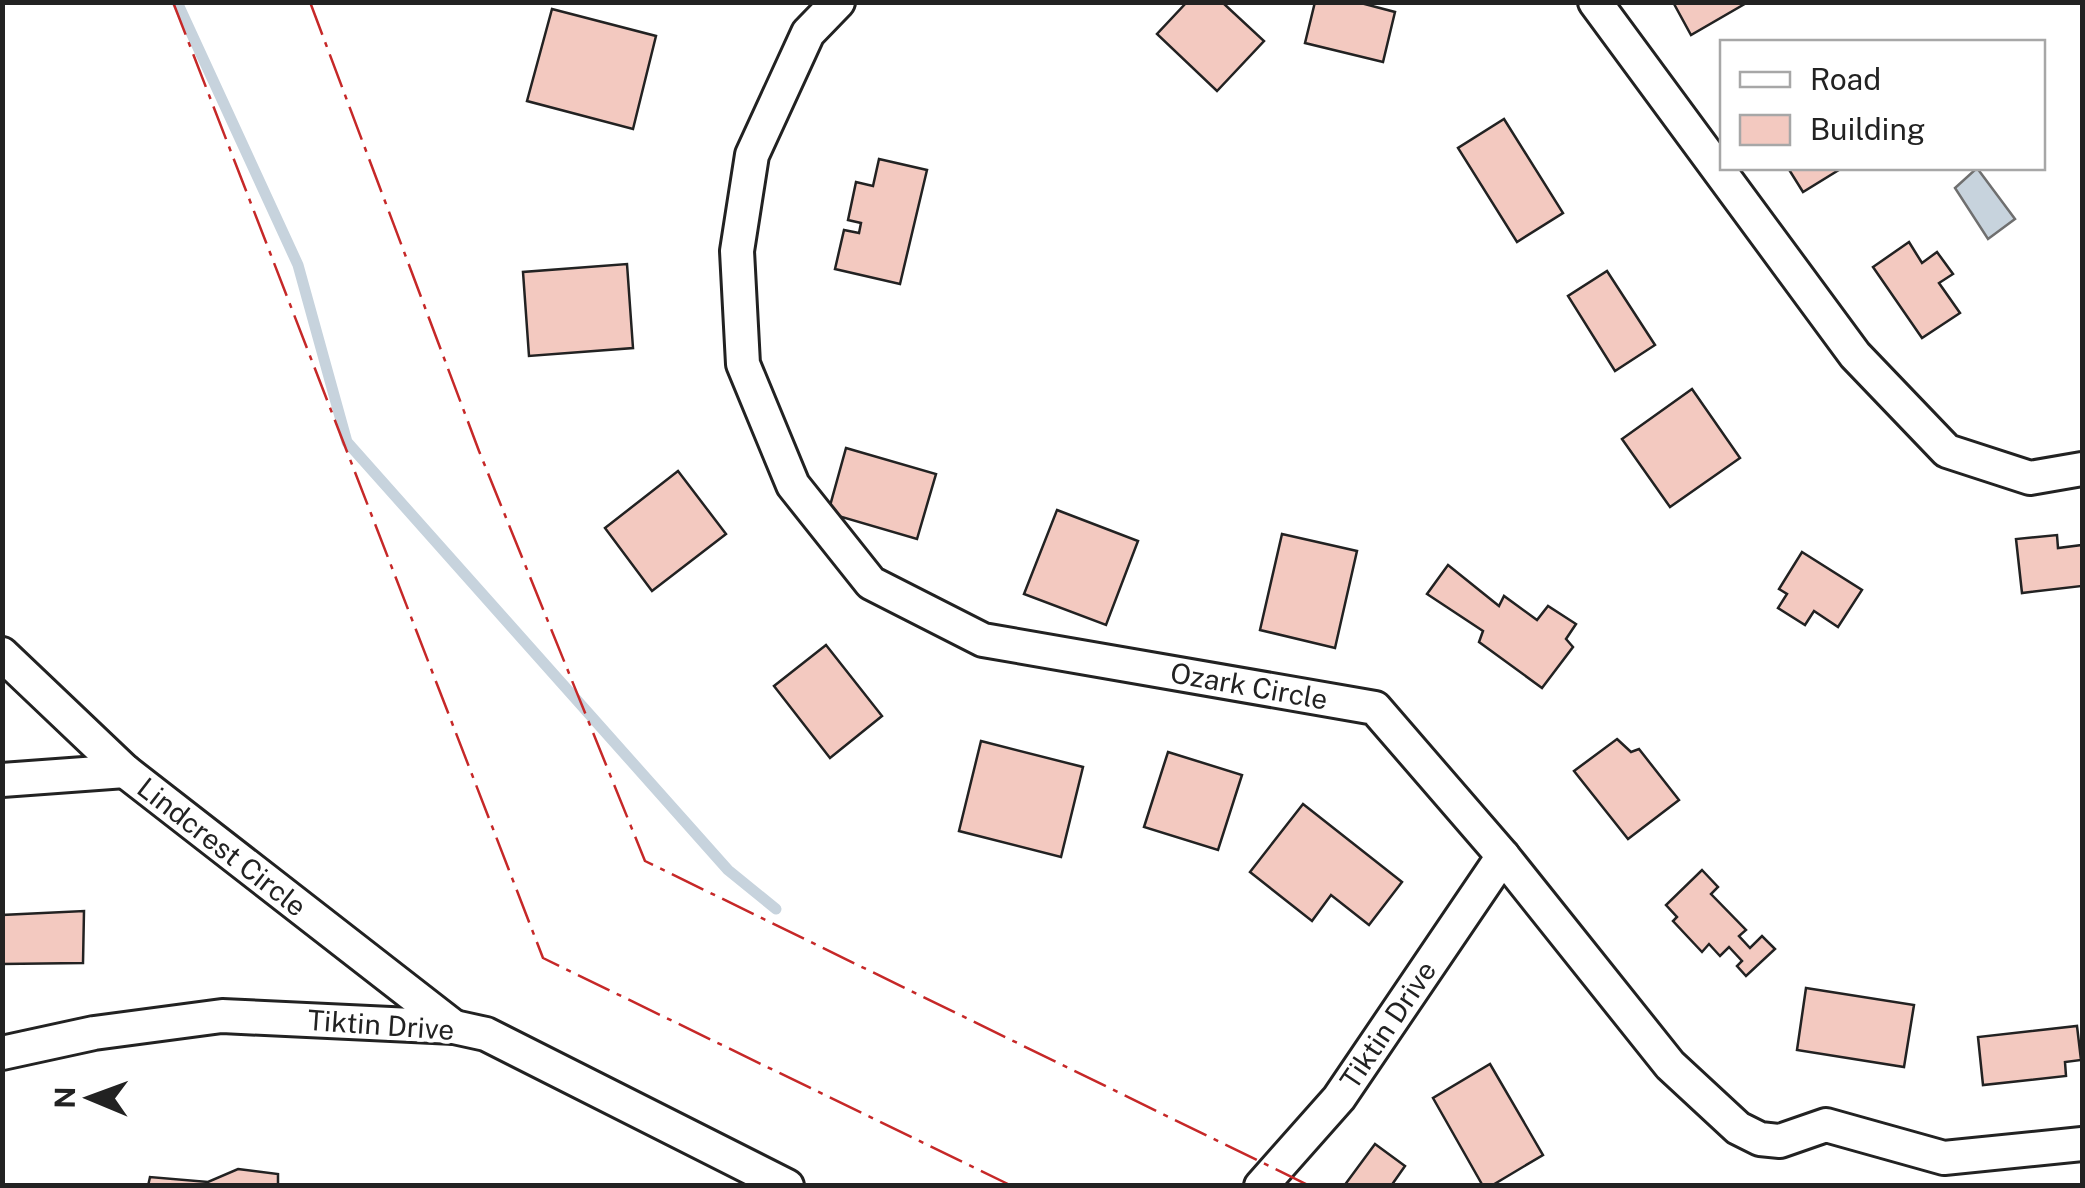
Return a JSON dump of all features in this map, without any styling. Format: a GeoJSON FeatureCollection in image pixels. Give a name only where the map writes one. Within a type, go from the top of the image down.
{"type":"FeatureCollection","features":[{"type":"Feature","properties":{"kind":"street","name":"Ozark Circle"},"geometry":{"type":"LineString","coordinates":[[838,2],[808,33],[752,155],[736,252],[743,364],[793,486],[872,583],[982,640],[1375,708],[1503,856],[1670,1065],[1738,1128],[1760,1139],[1780,1141],[1826,1125],[1944,1158],[2082,1144]]}},
{"type":"Feature","properties":{"kind":"street"},"geometry":{"type":"LineString","coordinates":[[1595,2],[1855,355],[1947,450],[2030,478],[2082,469]]}},
{"type":"Feature","properties":{"kind":"street","name":"Lindcrest Circle"},"geometry":{"type":"LineString","coordinates":[[2,654],[125,771],[454,1026]]}},
{"type":"Feature","properties":{"kind":"street"},"geometry":{"type":"LineString","coordinates":[[2,780],[125,771]]}},
{"type":"Feature","properties":{"kind":"street","name":"Tiktin Drive"},"geometry":{"type":"LineString","coordinates":[[1262,1186],[1339,1098],[1503,856]]}},
{"type":"Feature","properties":{"kind":"street","name":"Tiktin Drive"},"geometry":{"type":"LineString","coordinates":[[2,1053],[94,1034],[222,1016],[454,1026],[486,1034],[786,1186]]}},
{"type":"Feature","properties":{"kind":"shaded area"},"geometry":{"type":"Polygon","coordinates":[[[1978,170],[2015,219],[1988,239],[1955,188],[1978,170]]]}},
{"type":"Feature","properties":{"kind":"building"},"geometry":{"type":"Polygon","coordinates":[[[1187,2],[1222,2],[1264,41],[1217,91],[1157,34],[1187,2]]]}},
{"type":"Feature","properties":{"kind":"building"},"geometry":{"type":"Polygon","coordinates":[[[1315,2],[1357,2],[1395,12],[1383,62],[1305,43],[1315,2]]]}},
{"type":"Feature","properties":{"kind":"building"},"geometry":{"type":"Polygon","coordinates":[[[1673,2],[1748,2],[1691,35],[1673,2]]]}},
{"type":"Feature","properties":{"kind":"building"},"geometry":{"type":"Polygon","coordinates":[[[552,9],[656,36],[633,129],[527,101],[552,9]]]}},
{"type":"Feature","properties":{"kind":"building"},"geometry":{"type":"Polygon","coordinates":[[[1504,119],[1563,213],[1517,242],[1458,148],[1504,119]]]}},
{"type":"Feature","properties":{"kind":"building"},"geometry":{"type":"Polygon","coordinates":[[[879,159],[927,170],[900,284],[835,269],[844,230],[859,233],[861,223],[848,220],[856,182],[873,186],[879,159]]]}},
{"type":"Feature","properties":{"kind":"building"},"geometry":{"type":"Polygon","coordinates":[[[1789,170],[1839,170],[1803,192],[1789,170]]]}},
{"type":"Feature","properties":{"kind":"building"},"geometry":{"type":"Polygon","coordinates":[[[1909,242],[1922,263],[1937,252],[1953,274],[1939,283],[1960,313],[1922,338],[1873,267],[1909,242]]]}},
{"type":"Feature","properties":{"kind":"building"},"geometry":{"type":"Polygon","coordinates":[[[627,264],[633,348],[529,356],[523,272],[627,264]]]}},
{"type":"Feature","properties":{"kind":"building"},"geometry":{"type":"Polygon","coordinates":[[[1607,271],[1655,345],[1615,371],[1568,296],[1607,271]]]}},
{"type":"Feature","properties":{"kind":"building"},"geometry":{"type":"Polygon","coordinates":[[[1692,389],[1740,458],[1670,507],[1622,439],[1692,389]]]}},
{"type":"Feature","properties":{"kind":"building"},"geometry":{"type":"Polygon","coordinates":[[[846,448],[936,474],[917,539],[828,513],[846,448]]]}},
{"type":"Feature","properties":{"kind":"building"},"geometry":{"type":"Polygon","coordinates":[[[678,471],[726,534],[652,591],[605,528],[678,471]]]}},
{"type":"Feature","properties":{"kind":"building"},"geometry":{"type":"Polygon","coordinates":[[[1057,510],[1138,541],[1106,625],[1024,594],[1057,510]]]}},
{"type":"Feature","properties":{"kind":"building"},"geometry":{"type":"Polygon","coordinates":[[[1282,534],[1357,551],[1335,648],[1260,630],[1282,534]]]}},
{"type":"Feature","properties":{"kind":"building"},"geometry":{"type":"Polygon","coordinates":[[[2057,535],[2058,548],[2082,545],[2082,586],[2022,593],[2016,539],[2057,535]]]}},
{"type":"Feature","properties":{"kind":"building"},"geometry":{"type":"Polygon","coordinates":[[[1802,552],[1862,590],[1838,627],[1814,611],[1805,625],[1778,608],[1787,594],[1779,589],[1802,552]]]}},
{"type":"Feature","properties":{"kind":"building"},"geometry":{"type":"Polygon","coordinates":[[[1448,565],[1499,606],[1504,596],[1537,620],[1548,606],[1576,624],[1566,639],[1573,647],[1542,688],[1479,642],[1483,631],[1427,594],[1448,565]]]}},
{"type":"Feature","properties":{"kind":"building"},"geometry":{"type":"Polygon","coordinates":[[[826,645],[882,716],[830,758],[774,686],[826,645]]]}},
{"type":"Feature","properties":{"kind":"building"},"geometry":{"type":"Polygon","coordinates":[[[1617,739],[1631,752],[1639,749],[1679,800],[1628,839],[1574,771],[1617,739]]]}},
{"type":"Feature","properties":{"kind":"building"},"geometry":{"type":"Polygon","coordinates":[[[981,741],[1083,767],[1061,857],[959,831],[981,741]]]}},
{"type":"Feature","properties":{"kind":"building"},"geometry":{"type":"Polygon","coordinates":[[[1168,752],[1242,775],[1218,850],[1144,827],[1168,752]]]}},
{"type":"Feature","properties":{"kind":"building"},"geometry":{"type":"Polygon","coordinates":[[[1303,804],[1402,882],[1369,925],[1331,895],[1312,921],[1250,872],[1303,804]]]}},
{"type":"Feature","properties":{"kind":"building"},"geometry":{"type":"Polygon","coordinates":[[[1702,870],[1718,887],[1711,894],[1746,930],[1739,936],[1750,948],[1762,936],[1775,949],[1746,976],[1737,966],[1742,961],[1729,947],[1720,956],[1709,944],[1702,952],[1673,921],[1677,917],[1666,905],[1702,870]]]}},
{"type":"Feature","properties":{"kind":"building"},"geometry":{"type":"Polygon","coordinates":[[[84,911],[83,963],[2,964],[2,915],[84,911]]]}},
{"type":"Feature","properties":{"kind":"building"},"geometry":{"type":"Polygon","coordinates":[[[1806,988],[1914,1005],[1904,1067],[1797,1050],[1806,988]]]}},
{"type":"Feature","properties":{"kind":"building"},"geometry":{"type":"Polygon","coordinates":[[[2077,1026],[2081,1060],[2065,1062],[2066,1076],[1983,1085],[1978,1037],[2077,1026]]]}},
{"type":"Feature","properties":{"kind":"building"},"geometry":{"type":"Polygon","coordinates":[[[1490,1064],[1543,1155],[1491,1186],[1483,1186],[1433,1098],[1490,1064]]]}},
{"type":"Feature","properties":{"kind":"building"},"geometry":{"type":"Polygon","coordinates":[[[1375,1144],[1405,1166],[1391,1186],[1344,1186],[1375,1144]]]}},
{"type":"Feature","properties":{"kind":"building"},"geometry":{"type":"Polygon","coordinates":[[[238,1169],[278,1174],[278,1186],[148,1186],[150,1177],[208,1182],[238,1169]]]}},
{"type":"Feature","properties":{"kind":"waterway"},"geometry":{"type":"LineString","coordinates":[[177,2],[298,265],[347,442],[728,870],[776,909]]}},
{"type":"Feature","properties":{"kind":"power"},"geometry":{"type":"LineString","coordinates":[[173,2],[543,958],[1012,1186]]}},
{"type":"Feature","properties":{"kind":"power"},"geometry":{"type":"LineString","coordinates":[[310,2],[479,451],[645,861],[1310,1186]]}}]}
